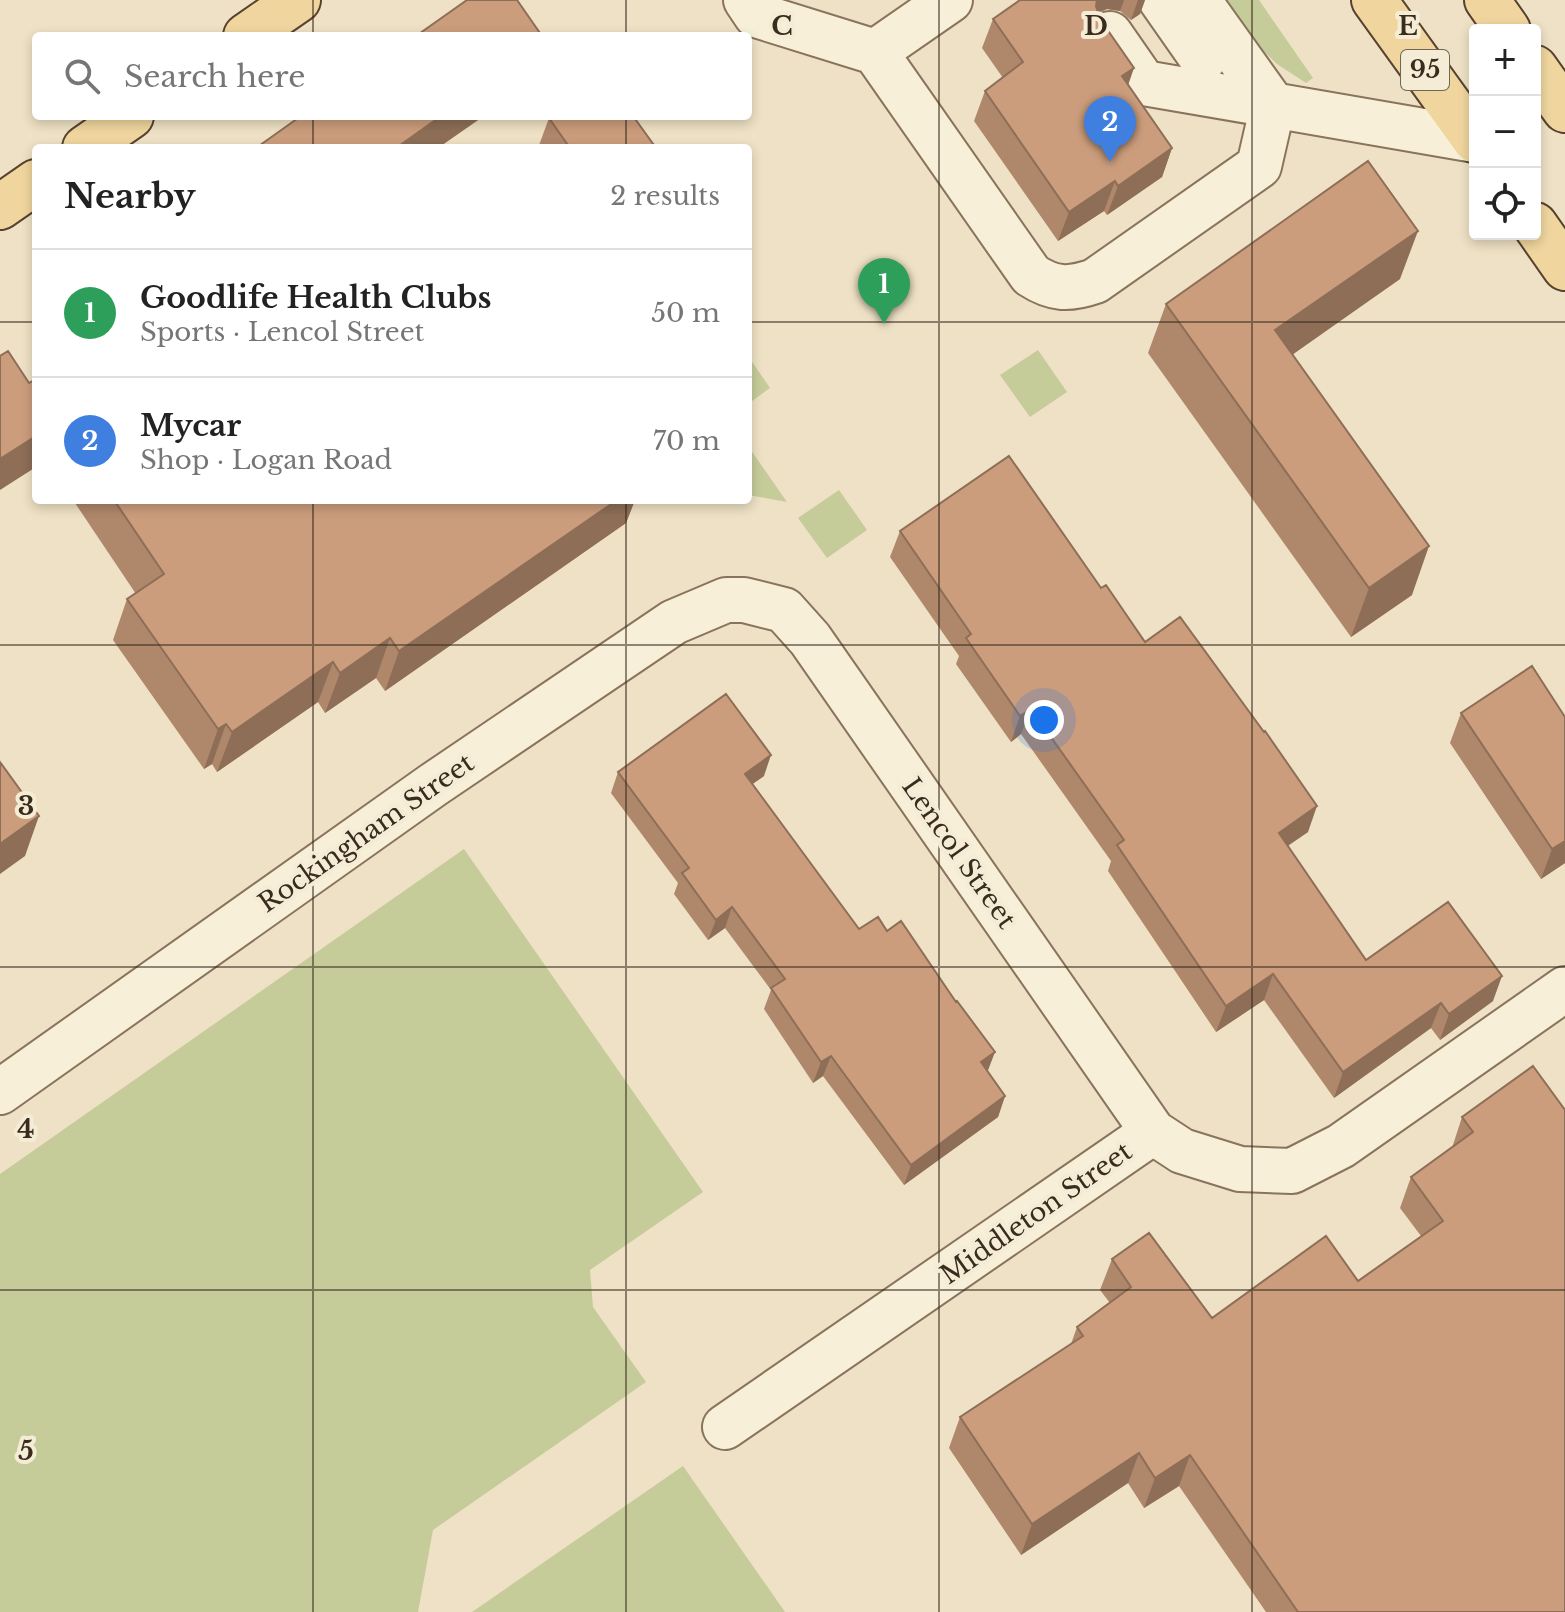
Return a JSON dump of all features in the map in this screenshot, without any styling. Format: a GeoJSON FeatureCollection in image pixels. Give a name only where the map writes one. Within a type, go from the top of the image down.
{"type":"FeatureCollection","features":[{"type":"Feature","properties":{"kind":"main road"},"geometry":{"type":"LineString","coordinates":[[252,32],[298,0]]}},
{"type":"Feature","properties":{"kind":"main road","name":"95"},"geometry":{"type":"LineString","coordinates":[[1374,0],[1469,132]]}},
{"type":"Feature","properties":{"kind":"main road"},"geometry":{"type":"LineString","coordinates":[[1487,0],[1504,24]]}},
{"type":"Feature","properties":{"kind":"main road"},"geometry":{"type":"LineString","coordinates":[[1541,76],[1565,110]]}},
{"type":"Feature","properties":{"kind":"main road"},"geometry":{"type":"LineString","coordinates":[[91,144],[125,120]]}},
{"type":"Feature","properties":{"kind":"main road"},"geometry":{"type":"LineString","coordinates":[[0,207],[32,185]]}},
{"type":"Feature","properties":{"kind":"main road"},"geometry":{"type":"LineString","coordinates":[[1541,234],[1565,268]]}},
{"type":"Feature","properties":{"kind":"street"},"geometry":{"type":"LineString","coordinates":[[746,0],[756,15],[875,52],[1031,275],[1058,288],[1076,288],[1095,281],[1259,166],[1273,105],[1198,0]]}},
{"type":"Feature","properties":{"kind":"street"},"geometry":{"type":"LineString","coordinates":[[875,52],[950,0]]}},
{"type":"Feature","properties":{"kind":"street"},"geometry":{"type":"LineString","coordinates":[[1136,17],[1230,97]]}},
{"type":"Feature","properties":{"kind":"street"},"geometry":{"type":"LineString","coordinates":[[1136,17],[1187,90],[1469,139]]}},
{"type":"Feature","properties":{"kind":"street","name":"Rockingham Street"},"geometry":{"type":"LineString","coordinates":[[0,1092],[433,785],[674,622],[726,600],[744,600]]}},
{"type":"Feature","properties":{"kind":"street","name":"Lencol Street"},"geometry":{"type":"LineString","coordinates":[[744,600],[784,610],[810,639],[1153,1132]]}},
{"type":"Feature","properties":{"kind":"street","name":"Middleton Street"},"geometry":{"type":"LineString","coordinates":[[725,1427],[1153,1132],[1182,1151],[1240,1169],[1292,1171],[1341,1146],[1565,989]]}},
{"type":"Feature","properties":{"kind":"green space"},"geometry":{"type":"Polygon","coordinates":[[[1225,0],[1259,0],[1313,78],[1306,83],[1277,64],[1255,43],[1225,0]]]}},
{"type":"Feature","properties":{"kind":"green space"},"geometry":{"type":"Polygon","coordinates":[[[1038,350],[1067,392],[1030,417],[1000,375],[1038,350]]]}},
{"type":"Feature","properties":{"kind":"green space"},"geometry":{"type":"Polygon","coordinates":[[[752,362],[770,388],[752,401],[752,362]]]}},
{"type":"Feature","properties":{"kind":"green space"},"geometry":{"type":"Polygon","coordinates":[[[752,452],[787,502],[752,496],[752,452]]]}},
{"type":"Feature","properties":{"kind":"green space"},"geometry":{"type":"Polygon","coordinates":[[[839,490],[867,530],[827,558],[798,518],[839,490]]]}},
{"type":"Feature","properties":{"kind":"green space"},"geometry":{"type":"Polygon","coordinates":[[[464,849],[703,1192],[590,1270],[593,1307],[646,1382],[433,1530],[418,1612],[0,1612],[0,1174],[464,849]]]}},
{"type":"Feature","properties":{"kind":"green space"},"geometry":{"type":"Polygon","coordinates":[[[683,1466],[785,1612],[472,1612],[683,1466]]]}},
{"type":"Feature","properties":{"kind":"building"},"geometry":{"type":"Polygon","coordinates":[[[467,0],[517,0],[539,32],[422,32],[467,0]]]}},
{"type":"Feature","properties":{"kind":"building"},"geometry":{"type":"Polygon","coordinates":[[[1020,0],[1097,0],[1100,19],[1134,68],[1122,76],[1172,148],[1118,186],[1115,181],[1069,212],[985,91],[1023,62],[993,19],[1020,0]]]}},
{"type":"Feature","properties":{"kind":"building"},"geometry":{"type":"Polygon","coordinates":[[[295,120],[435,120],[402,144],[262,144],[295,120]]]}},
{"type":"Feature","properties":{"kind":"building"},"geometry":{"type":"Polygon","coordinates":[[[550,120],[636,120],[653,144],[567,144],[550,120]]]}},
{"type":"Feature","properties":{"kind":"building"},"geometry":{"type":"Polygon","coordinates":[[[1368,161],[1418,231],[1275,330],[1429,546],[1369,588],[1166,304],[1368,161]]]}},
{"type":"Feature","properties":{"kind":"building"},"geometry":{"type":"Polygon","coordinates":[[[8,351],[29,383],[32,381],[32,439],[0,459],[0,356],[8,351]]]}},
{"type":"Feature","properties":{"kind":"building"},"geometry":{"type":"Polygon","coordinates":[[[1009,456],[1101,588],[1106,585],[1145,642],[1180,617],[1265,731],[1317,806],[1279,833],[1366,960],[1448,902],[1502,976],[1449,1014],[1441,1003],[1343,1072],[1273,974],[1226,1006],[1117,845],[1124,840],[1031,709],[1020,716],[966,638],[971,634],[900,531],[1009,456]]]}},
{"type":"Feature","properties":{"kind":"building"},"geometry":{"type":"Polygon","coordinates":[[[117,504],[611,504],[399,651],[390,638],[340,673],[333,662],[232,732],[226,724],[218,729],[127,599],[164,574],[117,504]]]}},
{"type":"Feature","properties":{"kind":"building"},"geometry":{"type":"Polygon","coordinates":[[[1532,666],[1565,717],[1565,841],[1552,849],[1461,713],[1532,666]]]}},
{"type":"Feature","properties":{"kind":"building"},"geometry":{"type":"Polygon","coordinates":[[[726,694],[771,755],[745,774],[859,929],[878,917],[887,931],[901,921],[956,1002],[995,1052],[981,1062],[1005,1096],[911,1165],[831,1056],[821,1062],[771,988],[785,979],[732,907],[716,920],[682,873],[689,868],[618,772],[726,694]]]}},
{"type":"Feature","properties":{"kind":"building"},"geometry":{"type":"Polygon","coordinates":[[[0,762],[39,816],[0,844],[0,762]]]}},
{"type":"Feature","properties":{"kind":"building"},"geometry":{"type":"Polygon","coordinates":[[[1533,1066],[1565,1110],[1565,1612],[1298,1612],[1190,1455],[1155,1478],[1139,1453],[1032,1524],[960,1417],[1083,1336],[1077,1327],[1131,1287],[1112,1259],[1149,1233],[1212,1318],[1326,1236],[1358,1281],[1443,1221],[1411,1177],[1473,1132],[1462,1117],[1533,1066]]]}},
{"type":"Feature","properties":{"kind":"place","name":"Mycar"},"geometry":{"type":"Point","coordinates":[1110,162]}},
{"type":"Feature","properties":{"kind":"place","name":"Goodlife Health Clubs"},"geometry":{"type":"Point","coordinates":[884,324]}}]}
